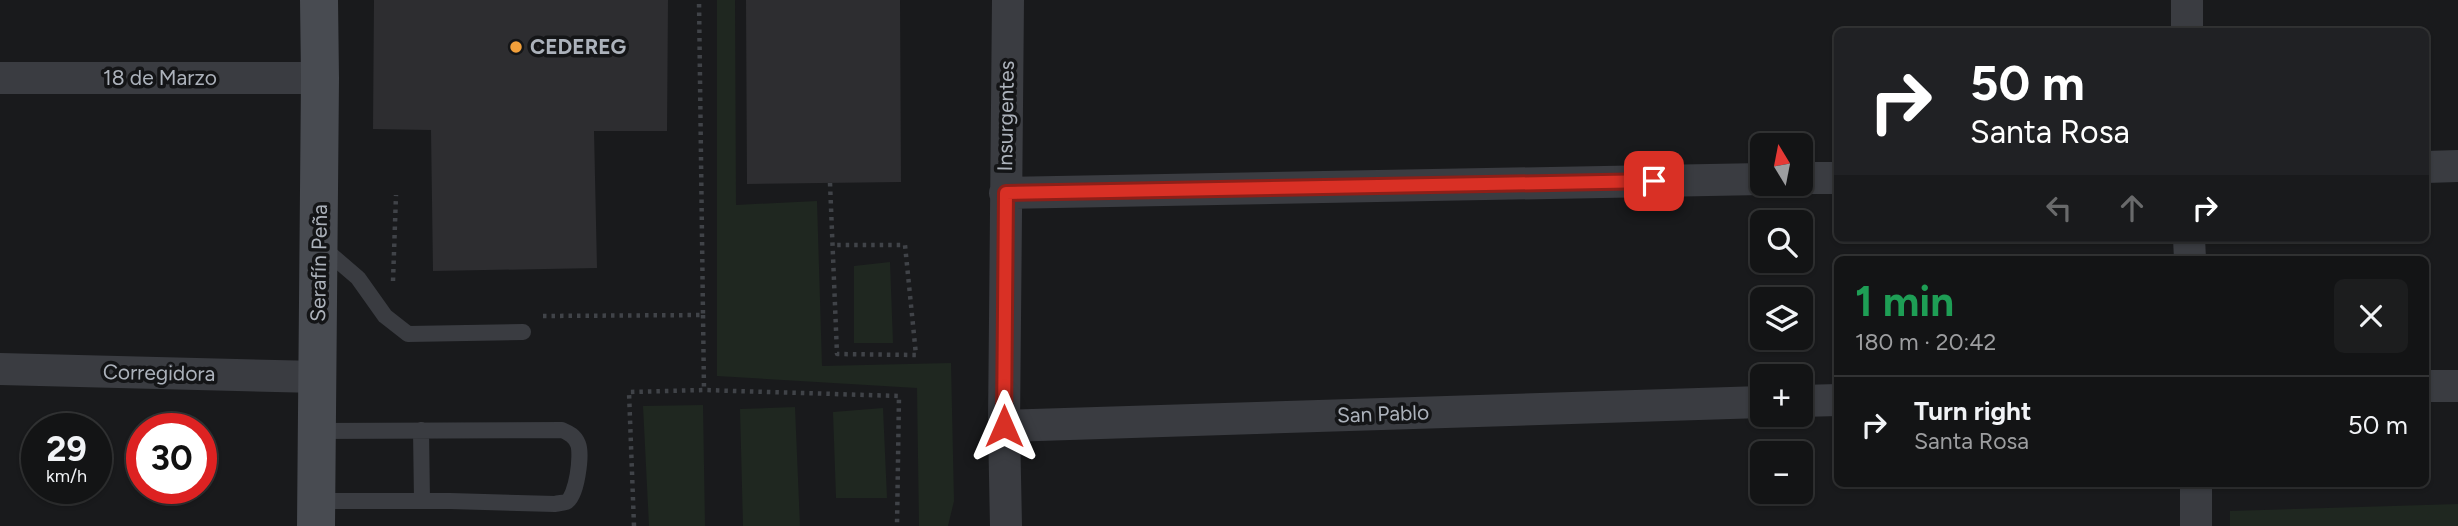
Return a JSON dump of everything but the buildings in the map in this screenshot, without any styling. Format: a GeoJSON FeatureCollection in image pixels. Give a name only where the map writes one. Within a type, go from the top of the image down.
{"type":"FeatureCollection","features":[{"type":"Feature","properties":{"kind":"main road","name":"Serafín Peña"},"geometry":{"type":"LineString","coordinates":[[316,514],[319,0]]}},
{"type":"Feature","properties":{"kind":"street","name":"Insurgentes"},"geometry":{"type":"LineString","coordinates":[[1006,526],[1004,426],[1007,0]]}},
{"type":"Feature","properties":{"kind":"street"},"geometry":{"type":"LineString","coordinates":[[2187,0],[2187,28]]}},
{"type":"Feature","properties":{"kind":"street","name":"18 de Marzo"},"geometry":{"type":"LineString","coordinates":[[0,78],[320,78]]}},
{"type":"Feature","properties":{"kind":"street"},"geometry":{"type":"LineString","coordinates":[[2429,167],[2458,166]]}},
{"type":"Feature","properties":{"kind":"street"},"geometry":{"type":"LineString","coordinates":[[1813,178],[1834,178]]}},
{"type":"Feature","properties":{"kind":"street"},"geometry":{"type":"LineString","coordinates":[[1006,193],[1750,179]]}},
{"type":"Feature","properties":{"kind":"street","name":"Corregidora"},"geometry":{"type":"LineString","coordinates":[[0,369],[318,377]]}},
{"type":"Feature","properties":{"kind":"street"},"geometry":{"type":"LineString","coordinates":[[2429,386],[2458,386]]}},
{"type":"Feature","properties":{"kind":"street"},"geometry":{"type":"LineString","coordinates":[[1813,401],[1834,400]]}},
{"type":"Feature","properties":{"kind":"street","name":"San Pablo"},"geometry":{"type":"LineString","coordinates":[[1004,426],[1750,402]]}},
{"type":"Feature","properties":{"kind":"street"},"geometry":{"type":"LineString","coordinates":[[2196,487],[2196,526]]}},
{"type":"Feature","properties":{"kind":"lane"},"geometry":{"type":"LineString","coordinates":[[319,245],[358,278],[385,316],[408,334],[523,332]]}},
{"type":"Feature","properties":{"kind":"lane"},"geometry":{"type":"LineString","coordinates":[[421,430],[422,501]]}},
{"type":"Feature","properties":{"kind":"lane"},"geometry":{"type":"LineString","coordinates":[[316,431],[562,430],[573,435],[580,453],[575,486],[567,502],[422,501],[316,514]]}},
{"type":"Feature","properties":{"kind":"path"},"geometry":{"type":"LineString","coordinates":[[699,0],[704,390]]}},
{"type":"Feature","properties":{"kind":"path"},"geometry":{"type":"LineString","coordinates":[[831,183],[832,245],[837,354],[916,355],[905,245],[832,245]]}},
{"type":"Feature","properties":{"kind":"path"},"geometry":{"type":"LineString","coordinates":[[393,290],[396,195]]}},
{"type":"Feature","properties":{"kind":"path"},"geometry":{"type":"LineString","coordinates":[[541,316],[703,315]]}},
{"type":"Feature","properties":{"kind":"path"},"geometry":{"type":"LineString","coordinates":[[634,526],[629,393],[704,390],[899,396],[897,526]]}},
{"type":"Feature","properties":{"kind":"shaded area"},"geometry":{"type":"Polygon","coordinates":[[[717,0],[735,0],[736,205],[817,201],[822,366],[951,363],[954,501],[948,526],[919,526],[917,388],[717,376],[717,0]]]}},
{"type":"Feature","properties":{"kind":"shaded area"},"geometry":{"type":"Polygon","coordinates":[[[890,262],[893,343],[854,343],[854,266],[890,262]]]}},
{"type":"Feature","properties":{"kind":"shaded area"},"geometry":{"type":"Polygon","coordinates":[[[703,405],[705,526],[649,526],[643,406],[703,405]]]}},
{"type":"Feature","properties":{"kind":"shaded area"},"geometry":{"type":"Polygon","coordinates":[[[795,407],[800,526],[743,526],[740,409],[795,407]]]}},
{"type":"Feature","properties":{"kind":"shaded area"},"geometry":{"type":"Polygon","coordinates":[[[883,408],[887,498],[836,498],[833,412],[883,408]]]}},
{"type":"Feature","properties":{"kind":"shaded area"},"geometry":{"type":"Polygon","coordinates":[[[2458,504],[2458,526],[2230,526],[2230,511],[2458,504]]]}},
{"type":"Feature","properties":{"kind":"place","name":"CEDEREG"},"geometry":{"type":"Point","coordinates":[516,47]}},
{"type":"Feature","properties":{"kind":"route"},"geometry":{"type":"LineString","coordinates":[[1004,426],[1006,193],[1654,181]]}}]}
